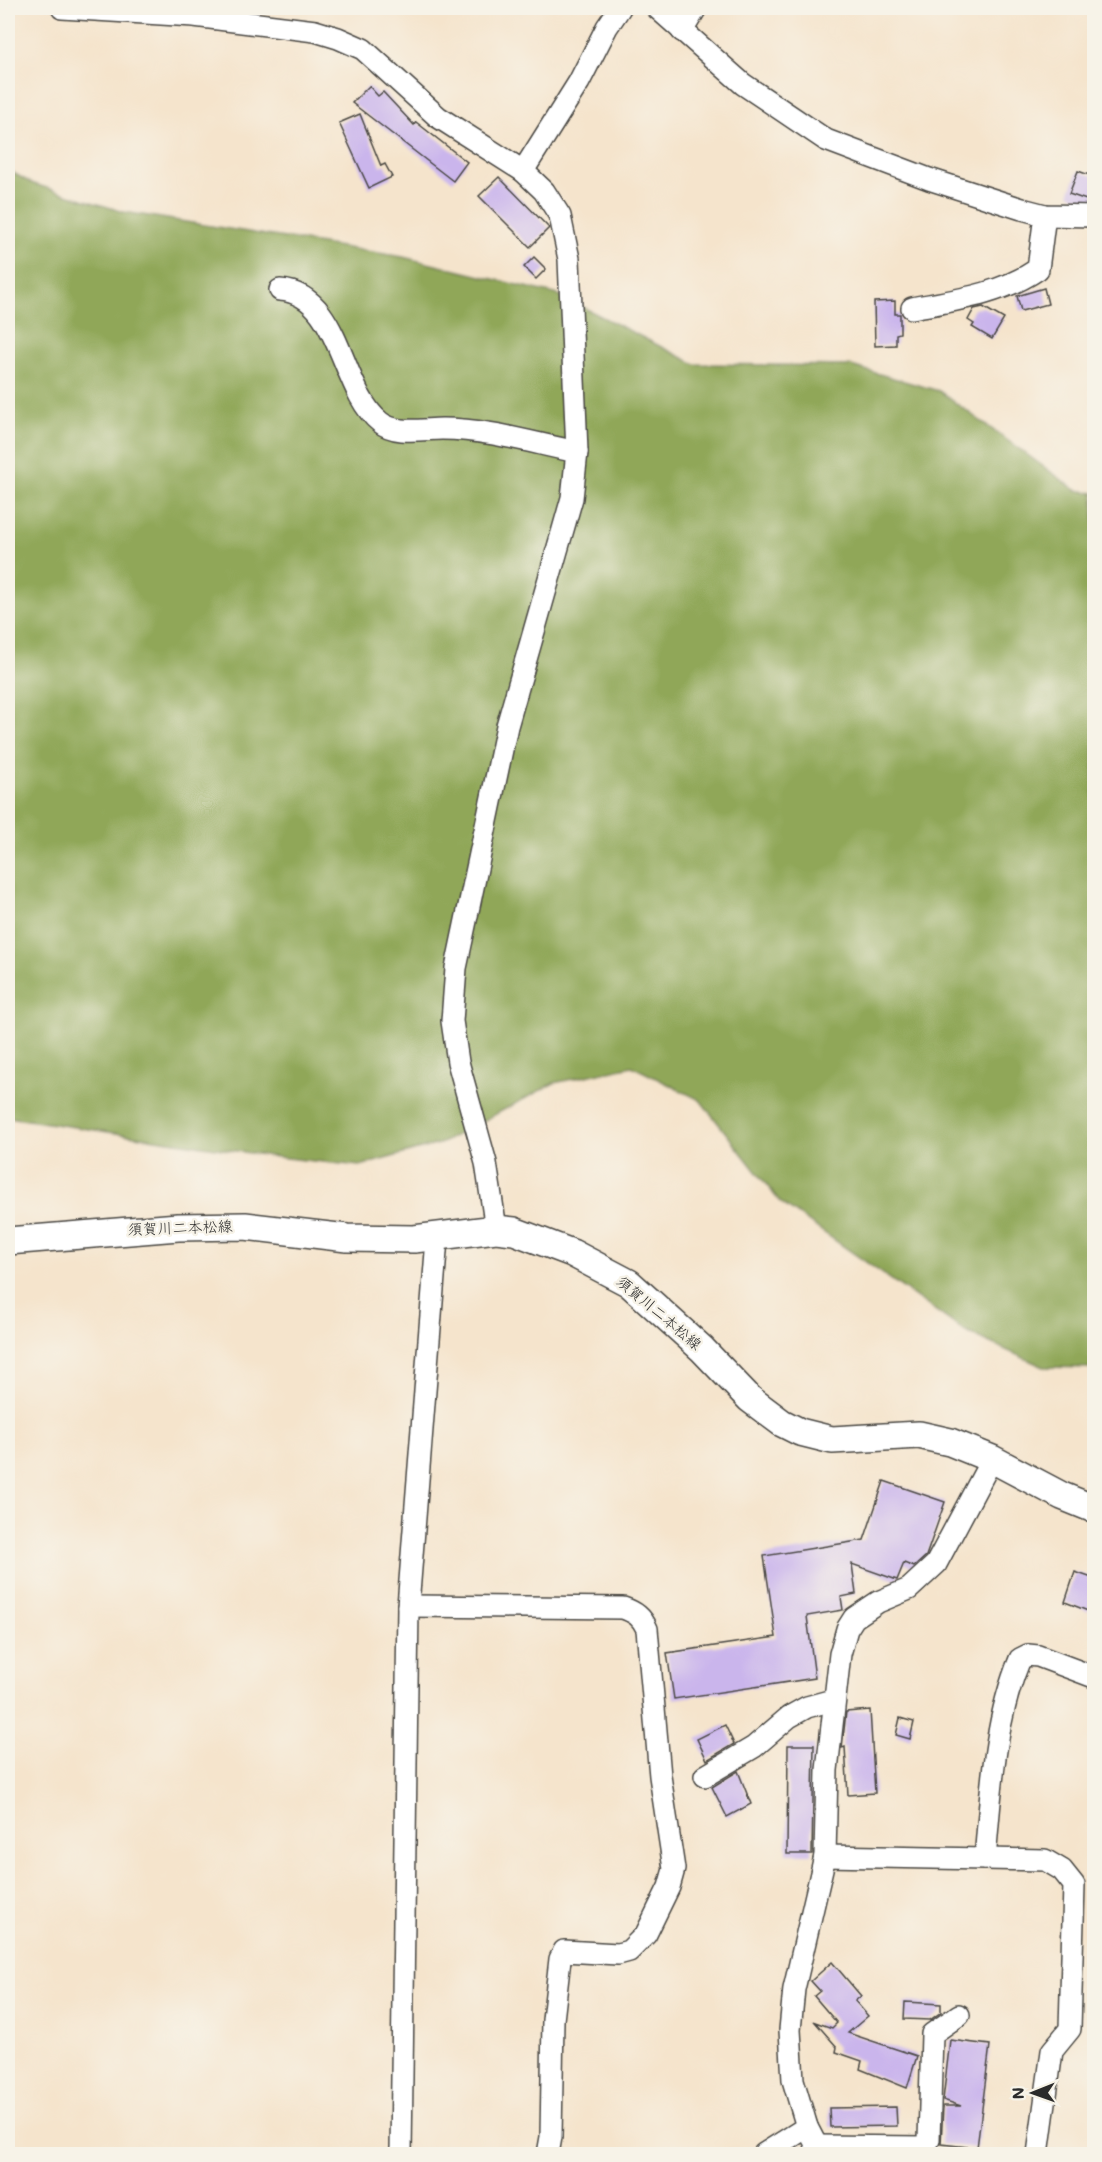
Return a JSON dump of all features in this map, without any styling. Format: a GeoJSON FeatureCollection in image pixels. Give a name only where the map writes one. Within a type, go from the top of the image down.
{"type":"FeatureCollection","features":[{"type":"Feature","properties":{"kind":"main road","name":"須賀川二本松線"},"geometry":{"type":"LineString","coordinates":[[8,1240],[104,1231],[245,1226],[347,1238],[437,1239],[496,1229],[514,1231],[544,1240],[608,1270],[629,1283],[702,1349],[750,1399],[782,1423],[800,1432],[832,1440],[919,1435],[950,1442],[992,1459],[1062,1496],[1095,1509]]}},
{"type":"Feature","properties":{"kind":"street"},"geometry":{"type":"LineString","coordinates":[[62,8],[194,16],[315,30],[338,38],[363,49],[438,117],[523,171],[554,203],[565,234],[569,259],[577,452],[572,498],[507,726],[454,984],[452,1022],[458,1062],[486,1163],[496,1229]]}},
{"type":"Feature","properties":{"kind":"street"},"geometry":{"type":"LineString","coordinates":[[523,171],[579,82],[607,27],[620,8]]}},
{"type":"Feature","properties":{"kind":"street"},"geometry":{"type":"LineString","coordinates":[[657,8],[743,84],[826,140],[928,178],[1045,215],[1095,216]]}},
{"type":"Feature","properties":{"kind":"street"},"geometry":{"type":"LineString","coordinates":[[682,31],[696,8]]}},
{"type":"Feature","properties":{"kind":"street"},"geometry":{"type":"LineString","coordinates":[[912,308],[988,294],[1020,281],[1038,269],[1045,215]]}},
{"type":"Feature","properties":{"kind":"street"},"geometry":{"type":"LineString","coordinates":[[280,290],[292,291],[321,314],[336,341],[346,368],[372,415],[382,424],[398,430],[465,429],[577,452]]}},
{"type":"Feature","properties":{"kind":"street"},"geometry":{"type":"LineString","coordinates":[[401,2154],[408,1606],[437,1239]]}},
{"type":"Feature","properties":{"kind":"street"},"geometry":{"type":"LineString","coordinates":[[815,2143],[793,2080],[790,2030],[794,1989],[825,1856],[826,1770],[833,1700],[847,1629],[862,1612],[909,1589],[936,1564],[992,1459]]}},
{"type":"Feature","properties":{"kind":"street"},"geometry":{"type":"LineString","coordinates":[[408,1606],[623,1608],[643,1619],[647,1629],[660,1776],[674,1869],[669,1887],[646,1934],[628,1951],[618,1954],[564,1951],[560,1959],[553,2020],[552,2137],[548,2154]]}},
{"type":"Feature","properties":{"kind":"street"},"geometry":{"type":"LineString","coordinates":[[985,1859],[998,1743],[1013,1676],[1020,1659],[1028,1655],[1038,1656],[1095,1677]]}},
{"type":"Feature","properties":{"kind":"street"},"geometry":{"type":"LineString","coordinates":[[705,1776],[754,1746],[789,1717],[807,1707],[833,1700]]}},
{"type":"Feature","properties":{"kind":"street"},"geometry":{"type":"LineString","coordinates":[[825,1856],[1045,1860],[1062,1870],[1074,1885],[1071,2029],[1052,2051],[1038,2154]]}},
{"type":"Feature","properties":{"kind":"street"},"geometry":{"type":"LineString","coordinates":[[764,2154],[815,2143],[924,2147],[929,2139],[932,2034],[959,2015]]}},
{"type":"Feature","properties":{"kind":"green space"},"geometry":{"type":"Polygon","coordinates":[[[8,170],[31,183],[124,212],[403,257],[559,295],[695,364],[851,366],[939,391],[1076,490],[1094,493],[1094,1368],[1044,1367],[966,1332],[780,1202],[700,1100],[632,1066],[554,1083],[442,1143],[360,1166],[277,1157],[8,1117],[8,170]]]}},
{"type":"Feature","properties":{"kind":"building"},"geometry":{"type":"Polygon","coordinates":[[[369,86],[378,96],[383,92],[414,125],[416,122],[467,162],[453,181],[352,103],[369,86]]]}},
{"type":"Feature","properties":{"kind":"building"},"geometry":{"type":"Polygon","coordinates":[[[360,114],[381,166],[385,164],[392,177],[369,188],[339,123],[360,114]]]}},
{"type":"Feature","properties":{"kind":"building"},"geometry":{"type":"Polygon","coordinates":[[[1078,171],[1095,177],[1095,203],[1069,194],[1078,171]]]}},
{"type":"Feature","properties":{"kind":"building"},"geometry":{"type":"Polygon","coordinates":[[[499,177],[549,228],[530,247],[479,196],[499,177]]]}},
{"type":"Feature","properties":{"kind":"building"},"geometry":{"type":"Polygon","coordinates":[[[534,257],[546,269],[536,279],[524,267],[534,257]]]}},
{"type":"Feature","properties":{"kind":"building"},"geometry":{"type":"Polygon","coordinates":[[[1044,288],[1048,304],[1021,311],[1017,296],[1044,288]]]}},
{"type":"Feature","properties":{"kind":"building"},"geometry":{"type":"Polygon","coordinates":[[[895,301],[895,314],[900,314],[900,333],[896,334],[896,345],[875,346],[874,302],[895,301]]]}},
{"type":"Feature","properties":{"kind":"building"},"geometry":{"type":"Polygon","coordinates":[[[983,307],[1004,319],[992,339],[972,327],[974,324],[968,320],[974,309],[983,307]]]}},
{"type":"Feature","properties":{"kind":"building"},"geometry":{"type":"Polygon","coordinates":[[[884,1481],[945,1502],[926,1556],[914,1567],[904,1563],[897,1580],[852,1564],[856,1594],[841,1597],[843,1610],[807,1616],[815,1678],[674,1699],[667,1653],[776,1637],[764,1556],[864,1540],[884,1481]]]}},
{"type":"Feature","properties":{"kind":"building"},"geometry":{"type":"Polygon","coordinates":[[[1075,1572],[1095,1579],[1095,1593],[1088,1611],[1065,1602],[1075,1572]]]}},
{"type":"Feature","properties":{"kind":"building"},"geometry":{"type":"Polygon","coordinates":[[[870,1710],[875,1793],[848,1795],[845,1747],[842,1748],[846,1712],[870,1710]]]}},
{"type":"Feature","properties":{"kind":"building"},"geometry":{"type":"Polygon","coordinates":[[[900,1718],[914,1722],[910,1739],[896,1735],[900,1718]]]}},
{"type":"Feature","properties":{"kind":"building"},"geometry":{"type":"Polygon","coordinates":[[[725,1725],[734,1744],[707,1760],[697,1739],[725,1725]]]}},
{"type":"Feature","properties":{"kind":"building"},"geometry":{"type":"Polygon","coordinates":[[[788,1745],[814,1745],[812,1854],[787,1854],[788,1745]]]}},
{"type":"Feature","properties":{"kind":"building"},"geometry":{"type":"Polygon","coordinates":[[[738,1771],[751,1804],[727,1817],[712,1787],[738,1771]]]}},
{"type":"Feature","properties":{"kind":"building"},"geometry":{"type":"Polygon","coordinates":[[[832,1962],[861,1996],[855,2001],[868,2016],[848,2033],[917,2056],[907,2088],[860,2069],[862,2061],[836,2052],[837,2047],[815,2022],[832,2028],[837,2023],[814,1996],[820,1991],[811,1981],[832,1962]]]}},
{"type":"Feature","properties":{"kind":"building"},"geometry":{"type":"Polygon","coordinates":[[[905,2002],[941,2004],[941,2012],[930,2020],[904,2019],[905,2002]]]}},
{"type":"Feature","properties":{"kind":"building"},"geometry":{"type":"Polygon","coordinates":[[[950,2040],[990,2045],[977,2148],[941,2144],[943,2106],[961,2106],[943,2100],[950,2040]]]}},
{"type":"Feature","properties":{"kind":"building"},"geometry":{"type":"Polygon","coordinates":[[[896,2107],[897,2126],[830,2127],[829,2108],[896,2107]]]}}]}
